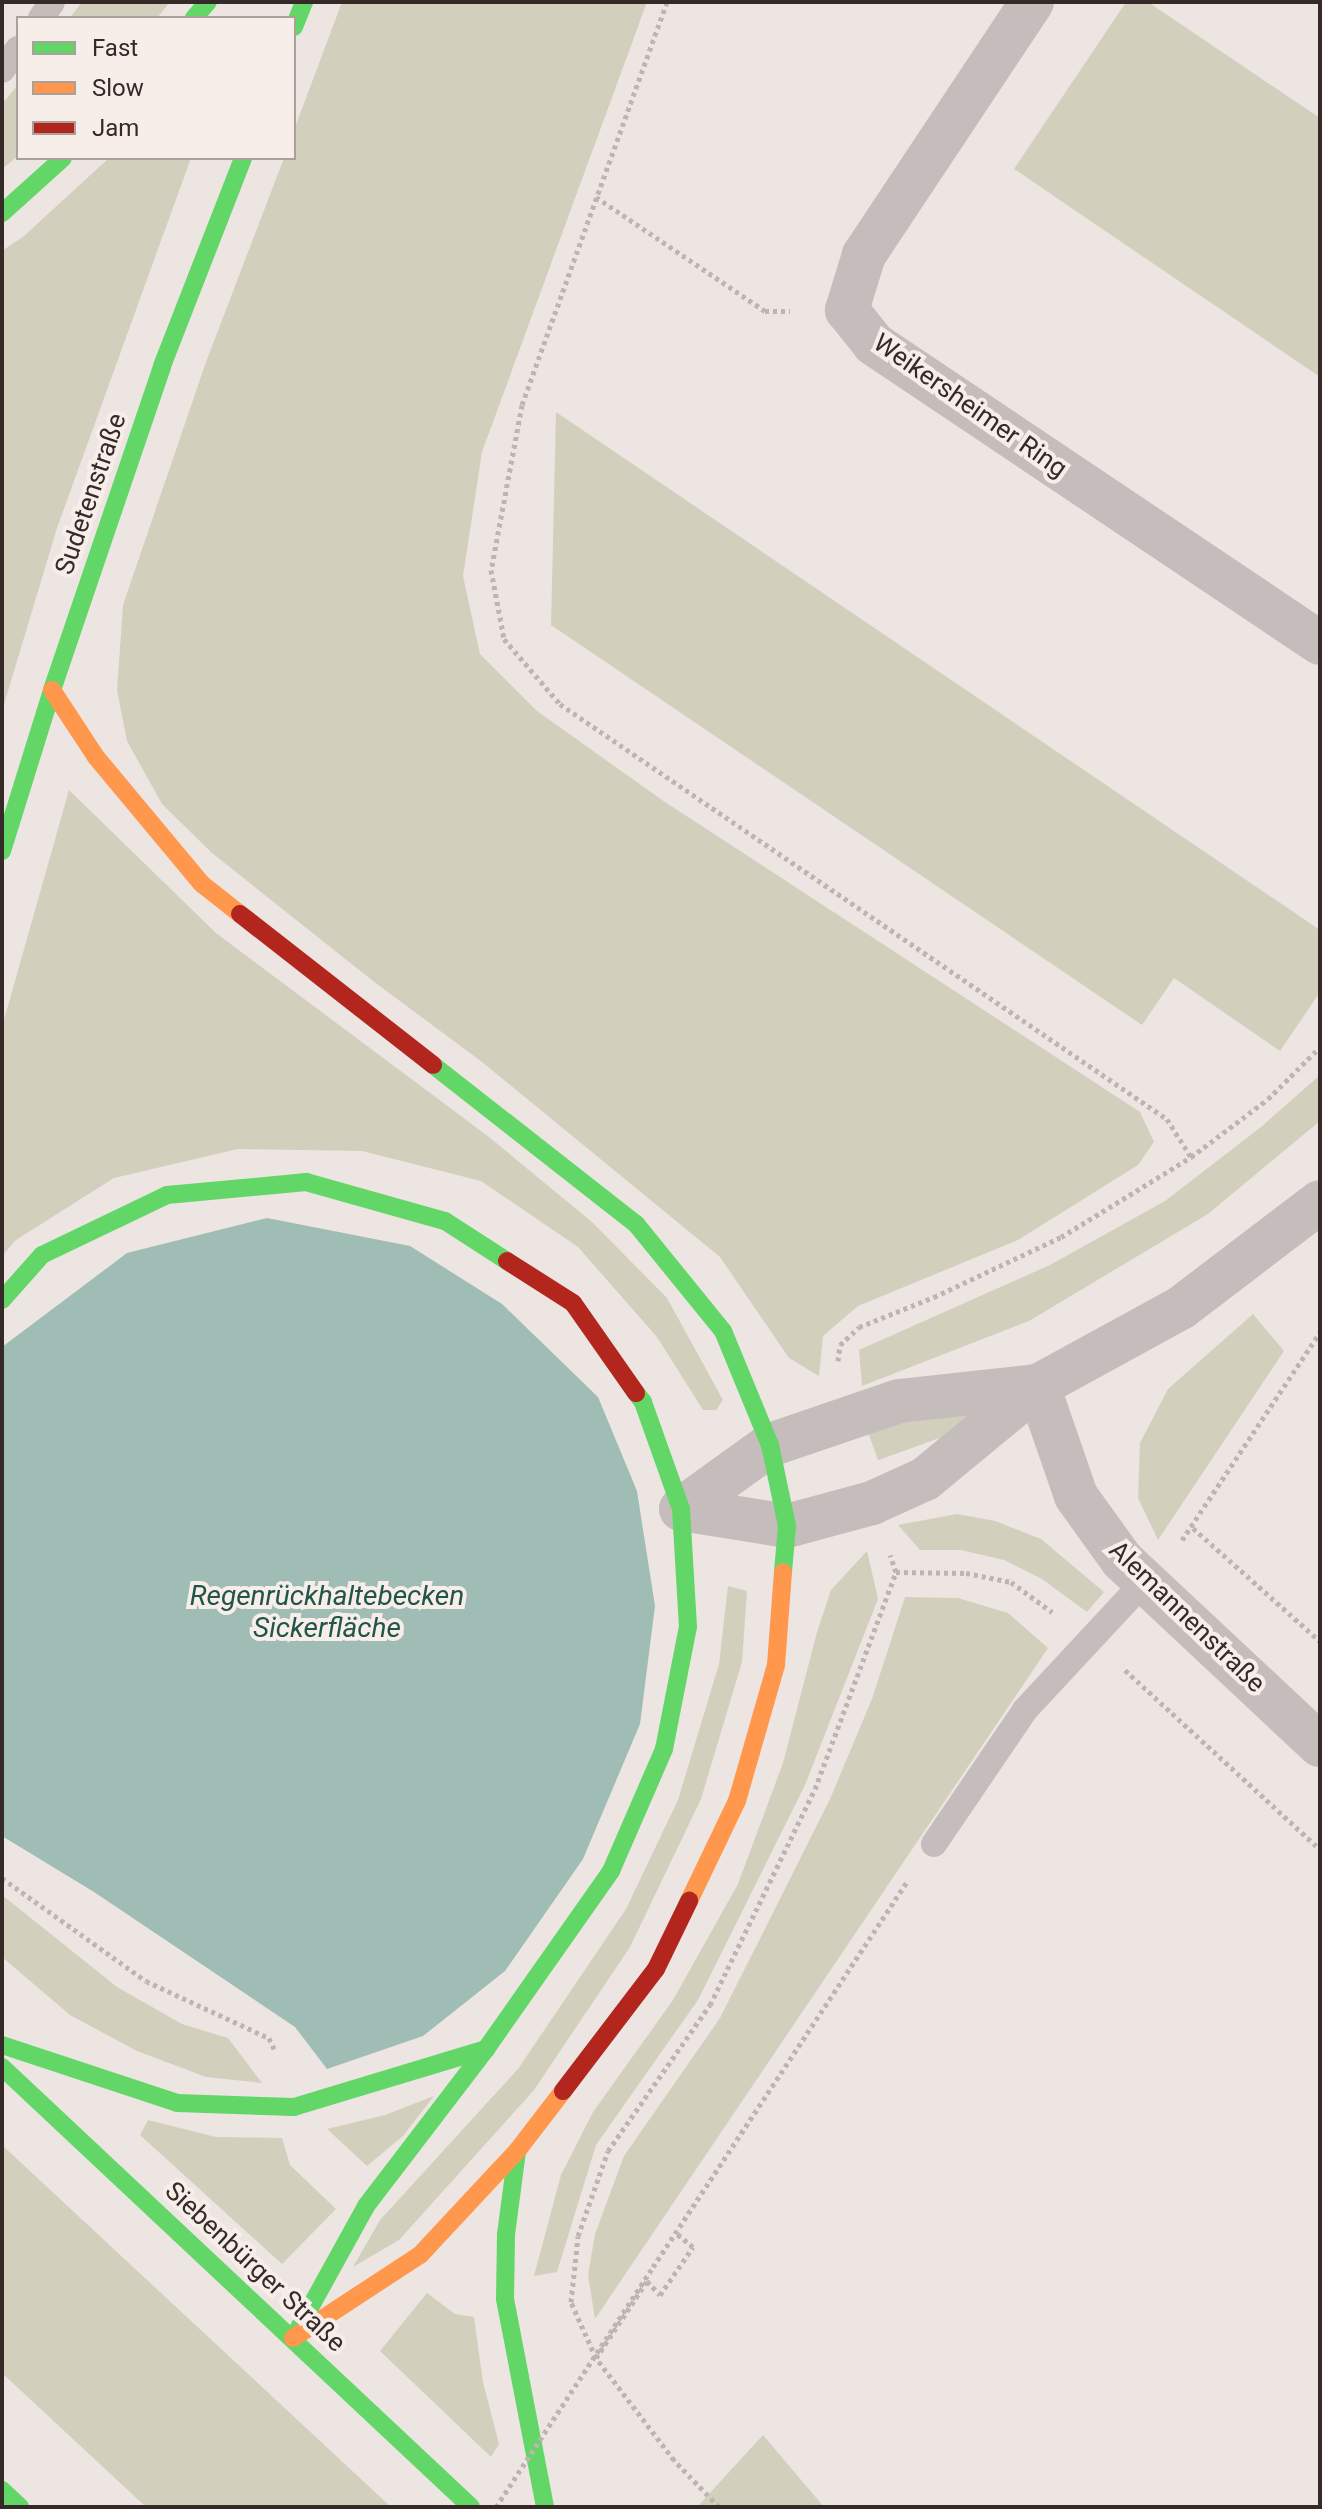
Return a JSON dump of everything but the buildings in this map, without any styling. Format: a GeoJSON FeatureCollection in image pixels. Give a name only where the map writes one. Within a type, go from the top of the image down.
{"type":"FeatureCollection","features":[{"type":"Feature","properties":{"kind":"main road"},"geometry":{"type":"LineString","coordinates":[[296,22],[304,2]]}},
{"type":"Feature","properties":{"kind":"main road"},"geometry":{"type":"LineString","coordinates":[[2,213],[61,160]]}},
{"type":"Feature","properties":{"kind":"main road","name":"Sudetenstraße"},"geometry":{"type":"LineString","coordinates":[[2,851],[52,690],[162,366],[242,160]]}},
{"type":"Feature","properties":{"kind":"main road"},"geometry":{"type":"LineString","coordinates":[[52,690],[96,757],[202,884],[636,1224],[723,1331],[770,1445],[787,1526],[776,1665],[737,1801],[656,1969],[517,2151],[420,2255],[293,2338]]}},
{"type":"Feature","properties":{"kind":"main road"},"geometry":{"type":"LineString","coordinates":[[2,1300],[42,1255],[167,1195],[306,1182],[445,1221],[573,1303],[643,1402],[681,1509],[688,1627],[664,1749],[611,1871],[486,2049],[366,2206],[293,2338]]}},
{"type":"Feature","properties":{"kind":"main road"},"geometry":{"type":"LineString","coordinates":[[2,2045],[177,2103],[294,2107],[486,2049]]}},
{"type":"Feature","properties":{"kind":"main road","name":"Siebenbürger Straße"},"geometry":{"type":"LineString","coordinates":[[2,2067],[471,2507]]}},
{"type":"Feature","properties":{"kind":"main road"},"geometry":{"type":"LineString","coordinates":[[517,2151],[506,2235],[505,2299],[545,2507]]}},
{"type":"Feature","properties":{"kind":"main road"},"geometry":{"type":"LineString","coordinates":[[2,2490],[20,2507]]}},
{"type":"Feature","properties":{"kind":"street"},"geometry":{"type":"LineString","coordinates":[[847,310],[864,255],[1032,2]]}},
{"type":"Feature","properties":{"kind":"street","name":"Weikersheimer Ring"},"geometry":{"type":"LineString","coordinates":[[847,310],[874,344],[1320,643]]}},
{"type":"Feature","properties":{"kind":"street"},"geometry":{"type":"LineString","coordinates":[[681,1509],[787,1526],[872,1503],[925,1479],[1038,1386],[1182,1307],[1320,1202]]}},
{"type":"Feature","properties":{"kind":"street"},"geometry":{"type":"LineString","coordinates":[[681,1509],[770,1445],[899,1401],[1038,1386]]}},
{"type":"Feature","properties":{"kind":"street","name":"Alemannenstraße"},"geometry":{"type":"LineString","coordinates":[[1038,1386],[1076,1496],[1122,1560],[1320,1745]]}},
{"type":"Feature","properties":{"kind":"lane"},"geometry":{"type":"LineString","coordinates":[[2,70],[16,52]]}},
{"type":"Feature","properties":{"kind":"lane"},"geometry":{"type":"LineString","coordinates":[[934,1844],[1025,1710],[1144,1582]]}},
{"type":"Feature","properties":{"kind":"path"},"geometry":{"type":"LineString","coordinates":[[667,2],[522,405],[491,570],[504,639],[560,704],[1167,1119],[1191,1157]]}},
{"type":"Feature","properties":{"kind":"path"},"geometry":{"type":"LineString","coordinates":[[596,197],[765,311],[847,310]]}},
{"type":"Feature","properties":{"kind":"path"},"geometry":{"type":"LineString","coordinates":[[847,1420],[836,1373],[840,1345],[859,1327],[934,1297],[1061,1237],[1191,1157],[1268,1099],[1320,1047]]}},
{"type":"Feature","properties":{"kind":"path"},"geometry":{"type":"LineString","coordinates":[[1320,1332],[1193,1528],[1320,1641]]}},
{"type":"Feature","properties":{"kind":"path"},"geometry":{"type":"LineString","coordinates":[[872,1503],[896,1572],[966,1573],[1011,1582],[1091,1639],[1320,1849]]}},
{"type":"Feature","properties":{"kind":"path"},"geometry":{"type":"LineString","coordinates":[[496,2507],[934,1844]]}},
{"type":"Feature","properties":{"kind":"path"},"geometry":{"type":"LineString","coordinates":[[2,1878],[146,1981],[269,2038],[288,2078],[294,2107]]}},
{"type":"Feature","properties":{"kind":"path"},"geometry":{"type":"LineString","coordinates":[[596,2358],[647,2281],[660,2295],[693,2247],[675,2232]]}},
{"type":"Feature","properties":{"kind":"path"},"geometry":{"type":"LineString","coordinates":[[571,2302],[596,2358],[674,2460],[719,2507]]}},
{"type":"Feature","properties":{"kind":"shaded area"},"geometry":{"type":"Polygon","coordinates":[[[82,2],[170,2],[159,16],[72,16],[82,2]]]}},
{"type":"Feature","properties":{"kind":"shaded area"},"geometry":{"type":"Polygon","coordinates":[[[342,2],[647,2],[482,452],[463,576],[480,654],[537,711],[662,800],[1140,1112],[1154,1142],[1138,1165],[1018,1240],[858,1306],[823,1336],[819,1376],[789,1358],[720,1257],[482,1062],[373,981],[212,853],[162,804],[127,741],[117,690],[123,605],[206,362],[283,160],[296,160],[296,125],[342,2]]]}},
{"type":"Feature","properties":{"kind":"shaded area"},"geometry":{"type":"Polygon","coordinates":[[[1126,2],[1148,2],[1320,118],[1320,377],[1014,169],[1126,2]]]}},
{"type":"Feature","properties":{"kind":"shaded area"},"geometry":{"type":"Polygon","coordinates":[[[16,87],[16,158],[2,169],[2,104],[16,87]]]}},
{"type":"Feature","properties":{"kind":"shaded area"},"geometry":{"type":"Polygon","coordinates":[[[107,160],[190,160],[57,528],[2,711],[2,251],[24,236],[107,160]]]}},
{"type":"Feature","properties":{"kind":"shaded area"},"geometry":{"type":"Polygon","coordinates":[[[556,412],[1320,930],[1320,992],[1280,1051],[1174,978],[1142,1025],[551,625],[556,412]]]}},
{"type":"Feature","properties":{"kind":"shaded area"},"geometry":{"type":"Polygon","coordinates":[[[69,790],[216,933],[489,1137],[592,1222],[667,1298],[723,1400],[716,1410],[703,1410],[657,1337],[578,1247],[481,1181],[362,1151],[238,1149],[114,1178],[16,1240],[2,1256],[2,1027],[69,790]]]}},
{"type":"Feature","properties":{"kind":"shaded area"},"geometry":{"type":"Polygon","coordinates":[[[1320,1075],[1320,1121],[1208,1214],[1029,1321],[862,1386],[859,1350],[1050,1265],[1165,1201],[1261,1127],[1320,1075]]]}},
{"type":"Feature","properties":{"kind":"shaded area"},"geometry":{"type":"Polygon","coordinates":[[[1253,1314],[1284,1351],[1158,1540],[1138,1498],[1140,1443],[1168,1389],[1253,1314]]]}},
{"type":"Feature","properties":{"kind":"shaded area"},"geometry":{"type":"Polygon","coordinates":[[[981,1392],[991,1419],[878,1460],[868,1433],[981,1392]]]}},
{"type":"Feature","properties":{"kind":"shaded area"},"geometry":{"type":"Polygon","coordinates":[[[957,1514],[995,1521],[1041,1539],[1104,1592],[1087,1612],[1042,1579],[1004,1560],[961,1550],[920,1550],[898,1525],[957,1514]]]}},
{"type":"Feature","properties":{"kind":"shaded area"},"geometry":{"type":"Polygon","coordinates":[[[867,1551],[878,1599],[805,1785],[698,2000],[596,2145],[557,2272],[534,2276],[561,2175],[593,2112],[673,2000],[738,1884],[783,1763],[831,1590],[867,1551]]]}},
{"type":"Feature","properties":{"kind":"shaded area"},"geometry":{"type":"Polygon","coordinates":[[[728,1586],[747,1591],[742,1662],[701,1799],[630,1947],[534,2090],[399,2240],[353,2267],[380,2220],[518,2069],[626,1909],[678,1800],[719,1664],[728,1586]]]}},
{"type":"Feature","properties":{"kind":"shaded area"},"geometry":{"type":"Polygon","coordinates":[[[905,1597],[958,1598],[1008,1613],[1048,1648],[595,2319],[588,2275],[595,2234],[624,2156],[720,2018],[830,1799],[872,1699],[905,1597]]]}},
{"type":"Feature","properties":{"kind":"shaded area"},"geometry":{"type":"Polygon","coordinates":[[[2,1895],[117,1987],[182,2024],[228,2038],[262,2083],[206,2077],[137,2051],[70,2015],[2,1957],[2,1895]]]}},
{"type":"Feature","properties":{"kind":"shaded area"},"geometry":{"type":"Polygon","coordinates":[[[434,2096],[403,2136],[367,2166],[327,2129],[385,2115],[434,2096]]]}},
{"type":"Feature","properties":{"kind":"shaded area"},"geometry":{"type":"Polygon","coordinates":[[[148,2120],[216,2137],[282,2138],[290,2165],[336,2209],[282,2264],[140,2135],[148,2120]]]}},
{"type":"Feature","properties":{"kind":"shaded area"},"geometry":{"type":"Polygon","coordinates":[[[2,2145],[391,2507],[146,2507],[2,2373],[2,2145]]]}},
{"type":"Feature","properties":{"kind":"shaded area"},"geometry":{"type":"Polygon","coordinates":[[[427,2293],[455,2314],[474,2317],[483,2382],[499,2444],[491,2457],[380,2351],[427,2293]]]}},
{"type":"Feature","properties":{"kind":"shaded area"},"geometry":{"type":"Polygon","coordinates":[[[763,2435],[824,2507],[697,2507],[763,2435]]]}},
{"type":"Feature","properties":{"kind":"water","name":"Regenrückhaltebecken Sickerfläche"},"geometry":{"type":"Polygon","coordinates":[[[267,1218],[410,1246],[502,1304],[598,1397],[637,1491],[655,1606],[640,1724],[583,1859],[505,1971],[423,2036],[327,2069],[295,2027],[94,1892],[2,1836],[2,1347],[127,1253],[267,1218]]]}},
{"type":"Feature","properties":{"kind":"traffic: fast"},"geometry":{"type":"LineString","coordinates":[[196,16],[208,2]]}},
{"type":"Feature","properties":{"kind":"traffic: fast"},"geometry":{"type":"LineString","coordinates":[[296,22],[304,2]]}},
{"type":"Feature","properties":{"kind":"traffic: fast"},"geometry":{"type":"LineString","coordinates":[[2,213],[61,160]]}},
{"type":"Feature","properties":{"kind":"traffic: fast"},"geometry":{"type":"LineString","coordinates":[[2,851],[52,690],[162,366],[242,160]]}},
{"type":"Feature","properties":{"kind":"traffic: fast"},"geometry":{"type":"LineString","coordinates":[[433,1065],[636,1224],[723,1331],[770,1445],[787,1526],[783,1572]]}},
{"type":"Feature","properties":{"kind":"traffic: fast"},"geometry":{"type":"LineString","coordinates":[[2,1300],[42,1255],[167,1195],[306,1182],[445,1221],[507,1261]]}},
{"type":"Feature","properties":{"kind":"traffic: fast"},"geometry":{"type":"LineString","coordinates":[[296,2333],[366,2206],[486,2049],[611,1871],[664,1749],[688,1627],[681,1509],[643,1402],[636,1393]]}},
{"type":"Feature","properties":{"kind":"traffic: fast"},"geometry":{"type":"LineString","coordinates":[[2,2045],[177,2103],[294,2107],[486,2049]]}},
{"type":"Feature","properties":{"kind":"traffic: fast"},"geometry":{"type":"LineString","coordinates":[[2,2067],[471,2507]]}},
{"type":"Feature","properties":{"kind":"traffic: fast"},"geometry":{"type":"LineString","coordinates":[[517,2151],[506,2235],[505,2299],[545,2507]]}},
{"type":"Feature","properties":{"kind":"traffic: fast"},"geometry":{"type":"LineString","coordinates":[[2,2490],[20,2507]]}},
{"type":"Feature","properties":{"kind":"traffic: slow"},"geometry":{"type":"LineString","coordinates":[[52,690],[96,757],[202,884],[240,914]]}},
{"type":"Feature","properties":{"kind":"traffic: slow"},"geometry":{"type":"LineString","coordinates":[[689,1901],[737,1801],[776,1665],[783,1572]]}},
{"type":"Feature","properties":{"kind":"traffic: slow"},"geometry":{"type":"LineString","coordinates":[[293,2338],[420,2255],[517,2151],[563,2091]]}},
{"type":"Feature","properties":{"kind":"traffic: jam"},"geometry":{"type":"LineString","coordinates":[[240,914],[433,1065]]}},
{"type":"Feature","properties":{"kind":"traffic: jam"},"geometry":{"type":"LineString","coordinates":[[507,1261],[573,1303],[636,1393]]}},
{"type":"Feature","properties":{"kind":"traffic: jam"},"geometry":{"type":"LineString","coordinates":[[563,2091],[656,1969],[689,1901]]}}]}
